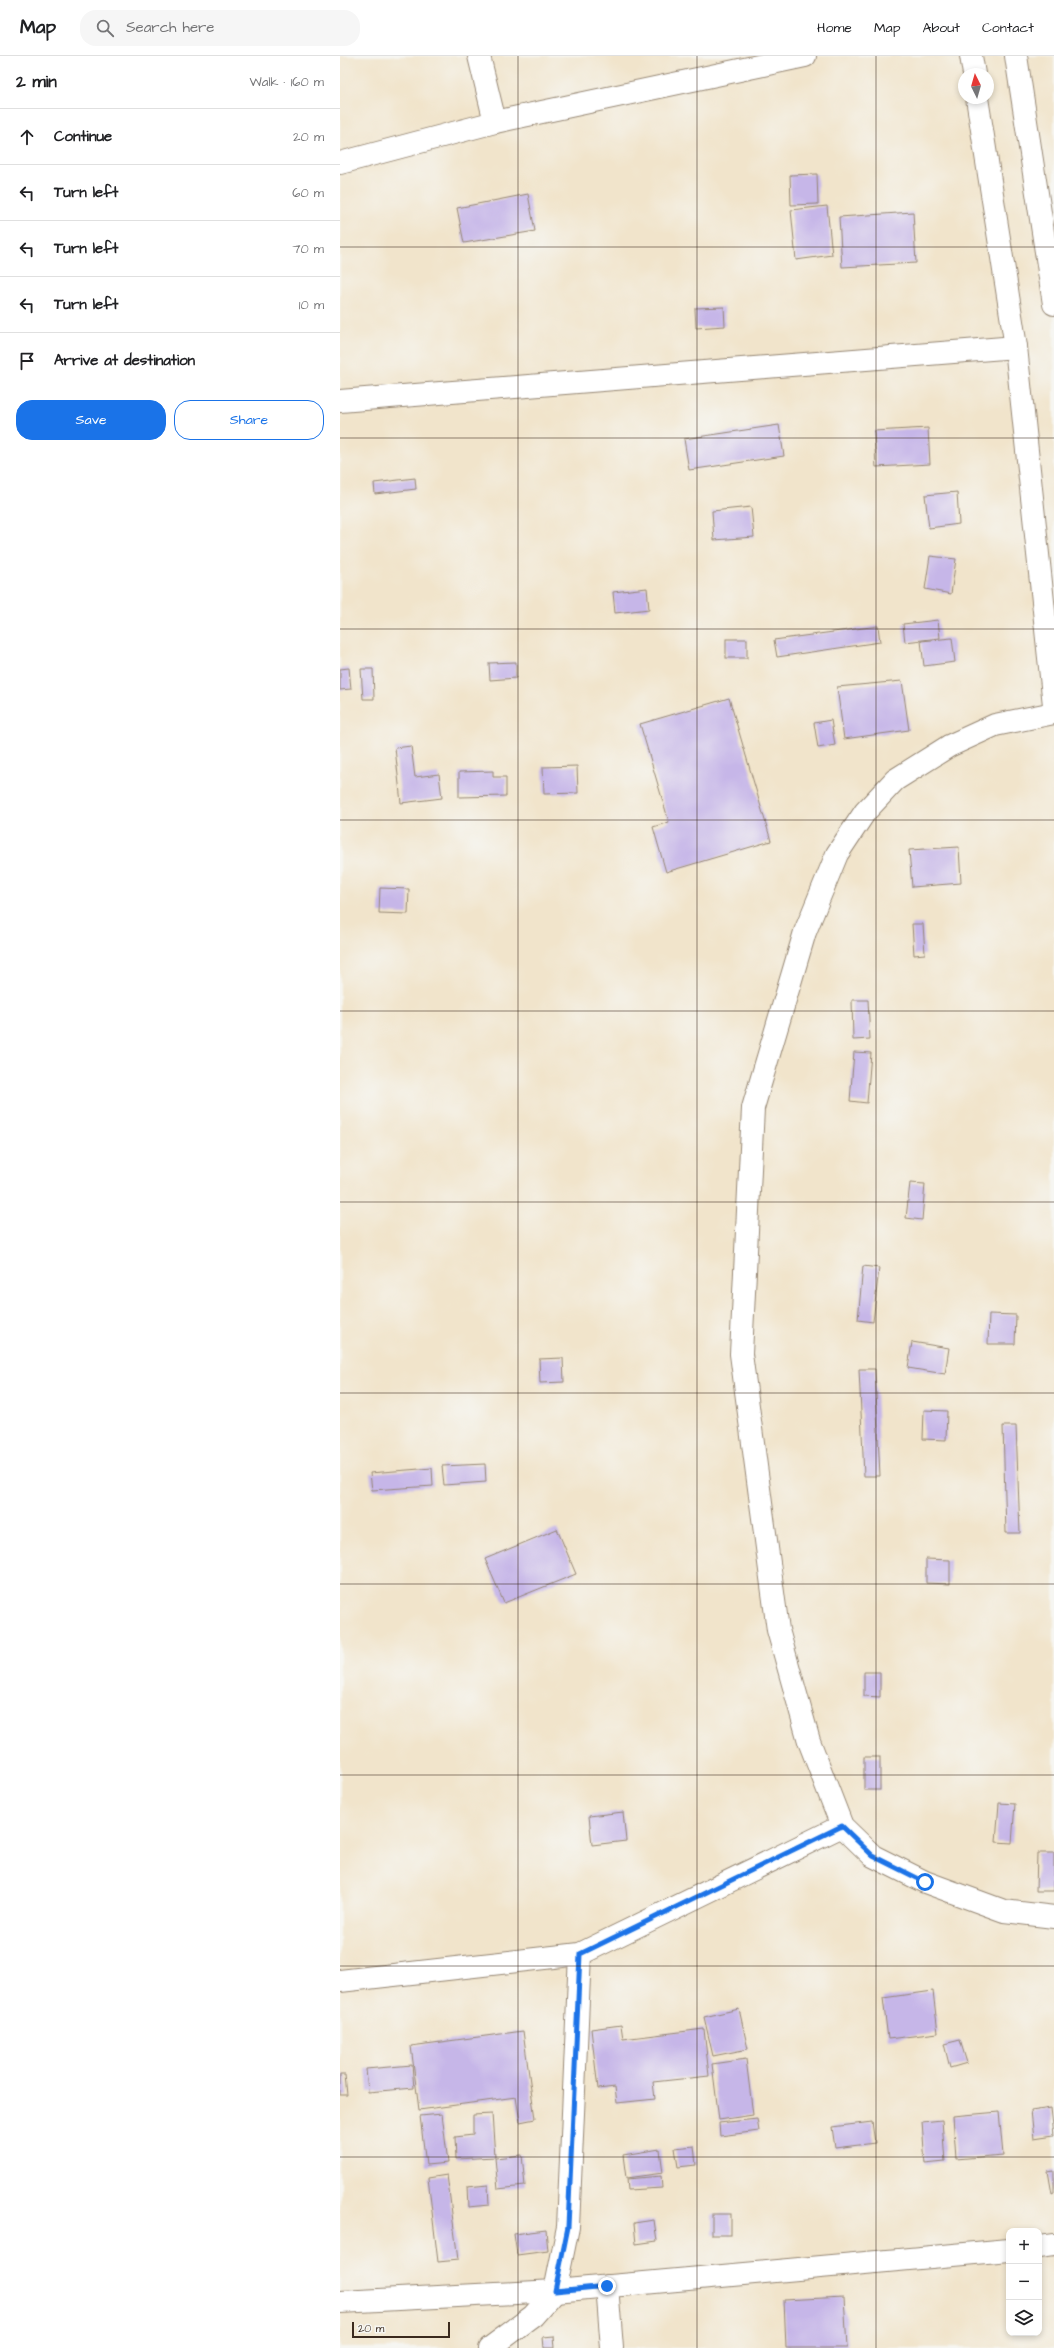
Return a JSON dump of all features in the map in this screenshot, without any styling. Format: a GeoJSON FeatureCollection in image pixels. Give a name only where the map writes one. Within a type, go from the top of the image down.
{"type":"FeatureCollection","features":[{"type":"Feature","properties":{"kind":"street"},"geometry":{"type":"LineString","coordinates":[[479,56],[496,122]]}},
{"type":"Feature","properties":{"kind":"street"},"geometry":{"type":"LineString","coordinates":[[340,163],[496,122],[805,56]]}},
{"type":"Feature","properties":{"kind":"street"},"geometry":{"type":"LineString","coordinates":[[971,56],[973,68]]}},
{"type":"Feature","properties":{"kind":"street"},"geometry":{"type":"LineString","coordinates":[[1016,56],[1054,304]]}},
{"type":"Feature","properties":{"kind":"street"},"geometry":{"type":"LineString","coordinates":[[978,104],[1016,347],[1054,705]]}},
{"type":"Feature","properties":{"kind":"street"},"geometry":{"type":"LineString","coordinates":[[340,401],[1016,347]]}},
{"type":"Feature","properties":{"kind":"street"},"geometry":{"type":"LineString","coordinates":[[1054,713],[994,725],[950,746],[895,780],[865,812],[837,854],[805,932],[753,1108],[741,1354],[778,1630],[809,1740],[842,1826],[873,1856],[925,1882],[1004,1911],[1054,1917]]}},
{"type":"Feature","properties":{"kind":"street"},"geometry":{"type":"LineString","coordinates":[[340,1982],[580,1954],[842,1826]]}},
{"type":"Feature","properties":{"kind":"street"},"geometry":{"type":"LineString","coordinates":[[490,2348],[533,2316],[555,2291],[568,2227],[580,1954]]}},
{"type":"Feature","properties":{"kind":"street"},"geometry":{"type":"LineString","coordinates":[[1042,2247],[1054,2245]]}},
{"type":"Feature","properties":{"kind":"street"},"geometry":{"type":"LineString","coordinates":[[340,2302],[555,2291],[1006,2250]]}},
{"type":"Feature","properties":{"kind":"street"},"geometry":{"type":"LineString","coordinates":[[607,2286],[612,2348]]}},
{"type":"Feature","properties":{"kind":"building"},"geometry":{"type":"Polygon","coordinates":[[[817,174],[818,204],[791,205],[790,175],[817,174]]]}},
{"type":"Feature","properties":{"kind":"building"},"geometry":{"type":"Polygon","coordinates":[[[528,194],[535,231],[464,243],[457,208],[528,194]]]}},
{"type":"Feature","properties":{"kind":"building"},"geometry":{"type":"Polygon","coordinates":[[[827,206],[832,255],[796,260],[791,210],[827,206]]]}},
{"type":"Feature","properties":{"kind":"building"},"geometry":{"type":"Polygon","coordinates":[[[913,212],[916,263],[842,267],[839,217],[913,212]]]}},
{"type":"Feature","properties":{"kind":"building"},"geometry":{"type":"Polygon","coordinates":[[[724,307],[725,326],[696,328],[695,308],[724,307]]]}},
{"type":"Feature","properties":{"kind":"building"},"geometry":{"type":"Polygon","coordinates":[[[779,425],[784,456],[689,470],[684,439],[779,425]]]}},
{"type":"Feature","properties":{"kind":"building"},"geometry":{"type":"Polygon","coordinates":[[[928,428],[930,464],[876,467],[874,431],[928,428]]]}},
{"type":"Feature","properties":{"kind":"building"},"geometry":{"type":"Polygon","coordinates":[[[415,478],[416,489],[375,494],[374,483],[415,478]]]}},
{"type":"Feature","properties":{"kind":"building"},"geometry":{"type":"Polygon","coordinates":[[[957,492],[959,524],[929,528],[925,495],[957,492]]]}},
{"type":"Feature","properties":{"kind":"building"},"geometry":{"type":"Polygon","coordinates":[[[751,507],[754,537],[714,540],[712,511],[751,507]]]}},
{"type":"Feature","properties":{"kind":"building"},"geometry":{"type":"Polygon","coordinates":[[[930,556],[956,559],[951,594],[925,589],[930,556]]]}},
{"type":"Feature","properties":{"kind":"building"},"geometry":{"type":"Polygon","coordinates":[[[647,588],[649,609],[615,613],[613,592],[647,588]]]}},
{"type":"Feature","properties":{"kind":"building"},"geometry":{"type":"Polygon","coordinates":[[[938,620],[940,638],[905,642],[903,624],[938,620]]]}},
{"type":"Feature","properties":{"kind":"building"},"geometry":{"type":"Polygon","coordinates":[[[878,626],[880,642],[777,657],[774,640],[878,626]]]}},
{"type":"Feature","properties":{"kind":"building"},"geometry":{"type":"Polygon","coordinates":[[[952,638],[955,662],[924,666],[921,641],[952,638]]]}},
{"type":"Feature","properties":{"kind":"building"},"geometry":{"type":"Polygon","coordinates":[[[726,639],[747,639],[747,658],[726,658],[726,639]]]}},
{"type":"Feature","properties":{"kind":"building"},"geometry":{"type":"Polygon","coordinates":[[[516,662],[516,678],[490,680],[489,663],[516,662]]]}},
{"type":"Feature","properties":{"kind":"building"},"geometry":{"type":"Polygon","coordinates":[[[349,668],[351,689],[340,690],[340,669],[349,668]]]}},
{"type":"Feature","properties":{"kind":"building"},"geometry":{"type":"Polygon","coordinates":[[[361,669],[373,669],[374,699],[363,699],[361,669]]]}},
{"type":"Feature","properties":{"kind":"building"},"geometry":{"type":"Polygon","coordinates":[[[902,681],[909,730],[844,739],[837,687],[902,681]]]}},
{"type":"Feature","properties":{"kind":"building"},"geometry":{"type":"Polygon","coordinates":[[[729,698],[771,841],[666,872],[653,827],[669,822],[640,724],[729,698]]]}},
{"type":"Feature","properties":{"kind":"building"},"geometry":{"type":"Polygon","coordinates":[[[831,720],[835,745],[818,748],[814,723],[831,720]]]}},
{"type":"Feature","properties":{"kind":"building"},"geometry":{"type":"Polygon","coordinates":[[[411,746],[415,777],[439,774],[442,798],[401,803],[395,748],[411,746]]]}},
{"type":"Feature","properties":{"kind":"building"},"geometry":{"type":"Polygon","coordinates":[[[577,766],[578,793],[544,794],[543,767],[577,766]]]}},
{"type":"Feature","properties":{"kind":"building"},"geometry":{"type":"Polygon","coordinates":[[[493,771],[493,777],[506,777],[506,796],[459,797],[459,772],[493,771]]]}},
{"type":"Feature","properties":{"kind":"building"},"geometry":{"type":"Polygon","coordinates":[[[959,847],[961,883],[912,887],[909,850],[959,847]]]}},
{"type":"Feature","properties":{"kind":"building"},"geometry":{"type":"Polygon","coordinates":[[[380,888],[409,889],[408,914],[379,913],[380,888]]]}},
{"type":"Feature","properties":{"kind":"building"},"geometry":{"type":"Polygon","coordinates":[[[912,924],[923,924],[925,954],[914,955],[912,924]]]}},
{"type":"Feature","properties":{"kind":"building"},"geometry":{"type":"Polygon","coordinates":[[[852,1000],[868,1000],[870,1039],[853,1040],[852,1000]]]}},
{"type":"Feature","properties":{"kind":"building"},"geometry":{"type":"Polygon","coordinates":[[[854,1052],[871,1053],[867,1103],[850,1101],[854,1052]]]}},
{"type":"Feature","properties":{"kind":"building"},"geometry":{"type":"Polygon","coordinates":[[[910,1183],[925,1184],[922,1220],[906,1218],[910,1183]]]}},
{"type":"Feature","properties":{"kind":"building"},"geometry":{"type":"Polygon","coordinates":[[[863,1266],[879,1268],[873,1322],[858,1320],[863,1266]]]}},
{"type":"Feature","properties":{"kind":"building"},"geometry":{"type":"Polygon","coordinates":[[[989,1314],[1016,1315],[1015,1344],[988,1344],[989,1314]]]}},
{"type":"Feature","properties":{"kind":"building"},"geometry":{"type":"Polygon","coordinates":[[[912,1342],[949,1348],[945,1374],[908,1368],[912,1342]]]}},
{"type":"Feature","properties":{"kind":"building"},"geometry":{"type":"Polygon","coordinates":[[[563,1358],[564,1382],[540,1383],[539,1359],[563,1358]]]}},
{"type":"Feature","properties":{"kind":"building"},"geometry":{"type":"Polygon","coordinates":[[[859,1369],[875,1369],[880,1476],[864,1476],[859,1369]]]}},
{"type":"Feature","properties":{"kind":"building"},"geometry":{"type":"Polygon","coordinates":[[[924,1410],[947,1411],[946,1440],[923,1439],[924,1410]]]}},
{"type":"Feature","properties":{"kind":"building"},"geometry":{"type":"Polygon","coordinates":[[[1003,1426],[1016,1426],[1020,1533],[1006,1533],[1003,1426]]]}},
{"type":"Feature","properties":{"kind":"building"},"geometry":{"type":"Polygon","coordinates":[[[485,1464],[486,1482],[444,1485],[442,1466],[485,1464]]]}},
{"type":"Feature","properties":{"kind":"building"},"geometry":{"type":"Polygon","coordinates":[[[432,1468],[433,1486],[372,1490],[370,1473],[432,1468]]]}},
{"type":"Feature","properties":{"kind":"building"},"geometry":{"type":"Polygon","coordinates":[[[557,1529],[576,1574],[504,1603],[485,1559],[557,1529]]]}},
{"type":"Feature","properties":{"kind":"building"},"geometry":{"type":"Polygon","coordinates":[[[926,1559],[950,1560],[950,1584],[926,1583],[926,1559]]]}},
{"type":"Feature","properties":{"kind":"building"},"geometry":{"type":"Polygon","coordinates":[[[864,1672],[880,1672],[880,1697],[864,1696],[864,1672]]]}},
{"type":"Feature","properties":{"kind":"building"},"geometry":{"type":"Polygon","coordinates":[[[864,1757],[880,1757],[880,1790],[864,1790],[864,1757]]]}},
{"type":"Feature","properties":{"kind":"building"},"geometry":{"type":"Polygon","coordinates":[[[999,1803],[1015,1804],[1012,1843],[996,1842],[999,1803]]]}},
{"type":"Feature","properties":{"kind":"building"},"geometry":{"type":"Polygon","coordinates":[[[623,1812],[626,1841],[592,1845],[589,1816],[623,1812]]]}},
{"type":"Feature","properties":{"kind":"building"},"geometry":{"type":"Polygon","coordinates":[[[1037,1853],[1054,1853],[1054,1891],[1036,1891],[1037,1853]]]}},
{"type":"Feature","properties":{"kind":"building"},"geometry":{"type":"Polygon","coordinates":[[[933,1991],[938,2033],[888,2039],[883,1998],[933,1991]]]}},
{"type":"Feature","properties":{"kind":"building"},"geometry":{"type":"Polygon","coordinates":[[[739,2009],[748,2049],[713,2056],[704,2017],[739,2009]]]}},
{"type":"Feature","properties":{"kind":"building"},"geometry":{"type":"Polygon","coordinates":[[[621,2025],[623,2039],[704,2029],[709,2076],[653,2082],[655,2099],[617,2103],[615,2087],[598,2089],[591,2029],[621,2025]]]}},
{"type":"Feature","properties":{"kind":"building"},"geometry":{"type":"Polygon","coordinates":[[[523,2031],[535,2119],[520,2122],[516,2097],[419,2110],[411,2046],[523,2031]]]}},
{"type":"Feature","properties":{"kind":"building"},"geometry":{"type":"Polygon","coordinates":[[[960,2040],[967,2063],[950,2068],[944,2044],[960,2040]]]}},
{"type":"Feature","properties":{"kind":"building"},"geometry":{"type":"Polygon","coordinates":[[[746,2059],[753,2115],[719,2120],[712,2064],[746,2059]]]}},
{"type":"Feature","properties":{"kind":"building"},"geometry":{"type":"Polygon","coordinates":[[[412,2065],[414,2088],[368,2092],[366,2069],[412,2065]]]}},
{"type":"Feature","properties":{"kind":"building"},"geometry":{"type":"Polygon","coordinates":[[[340,2075],[345,2075],[347,2095],[340,2095],[340,2075]]]}},
{"type":"Feature","properties":{"kind":"building"},"geometry":{"type":"Polygon","coordinates":[[[1051,2108],[1054,2135],[1034,2138],[1031,2111],[1051,2108]]]}},
{"type":"Feature","properties":{"kind":"building"},"geometry":{"type":"Polygon","coordinates":[[[999,2112],[1003,2155],[956,2159],[953,2116],[999,2112]]]}},
{"type":"Feature","properties":{"kind":"building"},"geometry":{"type":"Polygon","coordinates":[[[442,2114],[448,2163],[426,2165],[420,2116],[442,2114]]]}},
{"type":"Feature","properties":{"kind":"building"},"geometry":{"type":"Polygon","coordinates":[[[492,2114],[495,2157],[456,2159],[455,2137],[473,2135],[473,2115],[492,2114]]]}},
{"type":"Feature","properties":{"kind":"building"},"geometry":{"type":"Polygon","coordinates":[[[757,2119],[759,2131],[720,2136],[719,2123],[757,2119]]]}},
{"type":"Feature","properties":{"kind":"building"},"geometry":{"type":"Polygon","coordinates":[[[942,2120],[945,2162],[925,2164],[922,2122],[942,2120]]]}},
{"type":"Feature","properties":{"kind":"building"},"geometry":{"type":"Polygon","coordinates":[[[872,2122],[875,2143],[835,2148],[832,2127],[872,2122]]]}},
{"type":"Feature","properties":{"kind":"building"},"geometry":{"type":"Polygon","coordinates":[[[694,2146],[696,2165],[678,2167],[675,2148],[694,2146]]]}},
{"type":"Feature","properties":{"kind":"building"},"geometry":{"type":"Polygon","coordinates":[[[660,2149],[663,2173],[626,2178],[623,2155],[660,2149]]]}},
{"type":"Feature","properties":{"kind":"building"},"geometry":{"type":"Polygon","coordinates":[[[522,2155],[525,2186],[498,2189],[495,2158],[522,2155]]]}},
{"type":"Feature","properties":{"kind":"building"},"geometry":{"type":"Polygon","coordinates":[[[1054,2170],[1054,2193],[1052,2194],[1048,2171],[1054,2170]]]}},
{"type":"Feature","properties":{"kind":"building"},"geometry":{"type":"Polygon","coordinates":[[[447,2175],[458,2260],[438,2262],[428,2178],[447,2175]]]}},
{"type":"Feature","properties":{"kind":"building"},"geometry":{"type":"Polygon","coordinates":[[[661,2176],[662,2188],[628,2190],[627,2179],[661,2176]]]}},
{"type":"Feature","properties":{"kind":"building"},"geometry":{"type":"Polygon","coordinates":[[[488,2185],[489,2205],[468,2207],[467,2187],[488,2185]]]}},
{"type":"Feature","properties":{"kind":"building"},"geometry":{"type":"Polygon","coordinates":[[[712,2214],[731,2214],[731,2235],[712,2235],[712,2214]]]}},
{"type":"Feature","properties":{"kind":"building"},"geometry":{"type":"Polygon","coordinates":[[[654,2220],[657,2241],[636,2244],[634,2223],[654,2220]]]}},
{"type":"Feature","properties":{"kind":"building"},"geometry":{"type":"Polygon","coordinates":[[[546,2230],[548,2251],[517,2255],[514,2234],[546,2230]]]}},
{"type":"Feature","properties":{"kind":"building"},"geometry":{"type":"Polygon","coordinates":[[[844,2297],[847,2348],[786,2348],[784,2300],[844,2297]]]}},
{"type":"Feature","properties":{"kind":"building"},"geometry":{"type":"Polygon","coordinates":[[[554,2336],[555,2348],[544,2348],[543,2337],[554,2336]]]}},
{"type":"Feature","properties":{"kind":"route"},"geometry":{"type":"LineString","coordinates":[[607,2286],[555,2291],[568,2227],[580,1954],[842,1826],[873,1856],[925,1882]]}}]}
